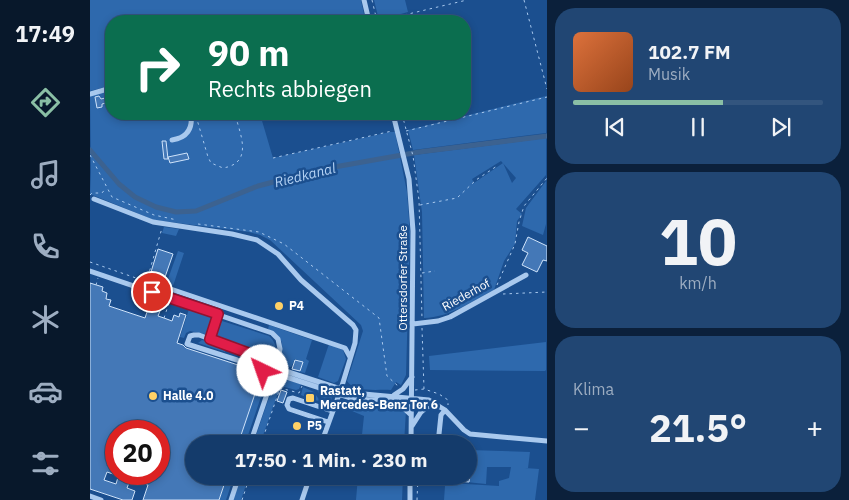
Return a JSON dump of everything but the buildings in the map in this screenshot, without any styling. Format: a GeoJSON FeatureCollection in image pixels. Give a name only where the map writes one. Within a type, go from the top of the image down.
{"type":"FeatureCollection","features":[{"type":"Feature","properties":{"kind":"street"},"geometry":{"type":"LineString","coordinates":[[364,0],[368,15]]}},
{"type":"Feature","properties":{"kind":"street"},"geometry":{"type":"LineString","coordinates":[[90,94],[105,90]]}},
{"type":"Feature","properties":{"kind":"street"},"geometry":{"type":"LineString","coordinates":[[172,140],[183,137],[189,132],[192,120]]}},
{"type":"Feature","properties":{"kind":"street","name":"Ottersdorfer Straße"},"geometry":{"type":"LineString","coordinates":[[395,120],[405,161],[411,197],[413,230],[412,435]]}},
{"type":"Feature","properties":{"kind":"street"},"geometry":{"type":"LineString","coordinates":[[92,197],[153,222],[163,221],[250,237],[272,249],[302,280],[354,326],[356,336],[324,435]]}},
{"type":"Feature","properties":{"kind":"street"},"geometry":{"type":"LineString","coordinates":[[90,272],[272,333],[278,339],[280,349],[273,386],[254,435]]}},
{"type":"Feature","properties":{"kind":"street","name":"Riederhof"},"geometry":{"type":"LineString","coordinates":[[413,324],[438,321],[450,317],[526,275]]}},
{"type":"Feature","properties":{"kind":"street"},"geometry":{"type":"LineString","coordinates":[[141,280],[345,348],[350,357]]}},
{"type":"Feature","properties":{"kind":"street"},"geometry":{"type":"LineString","coordinates":[[210,339],[218,314]]}},
{"type":"Feature","properties":{"kind":"street"},"geometry":{"type":"LineString","coordinates":[[263,371],[237,360],[187,344],[190,336],[194,335],[210,339],[248,353],[254,358],[263,371],[273,386]]}},
{"type":"Feature","properties":{"kind":"street"},"geometry":{"type":"LineString","coordinates":[[275,371],[338,395],[364,401],[430,400],[443,408],[470,434],[546,441]]}},
{"type":"Feature","properties":{"kind":"street"},"geometry":{"type":"LineString","coordinates":[[300,380],[362,394],[392,393],[403,389],[412,376]]}},
{"type":"Feature","properties":{"kind":"street"},"geometry":{"type":"LineString","coordinates":[[392,393],[429,406],[443,408]]}},
{"type":"Feature","properties":{"kind":"street"},"geometry":{"type":"LineString","coordinates":[[328,422],[289,409],[287,405],[289,399],[293,398],[332,411]]}},
{"type":"Feature","properties":{"kind":"street"},"geometry":{"type":"LineString","coordinates":[[397,402],[412,415]]}},
{"type":"Feature","properties":{"kind":"street"},"geometry":{"type":"LineString","coordinates":[[412,427],[418,415],[429,406]]}},
{"type":"Feature","properties":{"kind":"street"},"geometry":{"type":"LineString","coordinates":[[439,434],[443,408]]}},
{"type":"Feature","properties":{"kind":"street"},"geometry":{"type":"LineString","coordinates":[[231,500],[236,485]]}},
{"type":"Feature","properties":{"kind":"street"},"geometry":{"type":"LineString","coordinates":[[302,500],[307,485]]}},
{"type":"Feature","properties":{"kind":"street"},"geometry":{"type":"LineString","coordinates":[[410,485],[410,500]]}},
{"type":"Feature","properties":{"kind":"street"},"geometry":{"type":"LineString","coordinates":[[90,496],[101,500]]}},
{"type":"Feature","properties":{"kind":"path"},"geometry":{"type":"LineString","coordinates":[[372,0],[376,15]]}},
{"type":"Feature","properties":{"kind":"path"},"geometry":{"type":"LineString","coordinates":[[403,15],[467,0]]}},
{"type":"Feature","properties":{"kind":"path"},"geometry":{"type":"LineString","coordinates":[[524,0],[546,89]]}},
{"type":"Feature","properties":{"kind":"path"},"geometry":{"type":"LineString","coordinates":[[471,115],[546,97]]}},
{"type":"Feature","properties":{"kind":"path"},"geometry":{"type":"LineString","coordinates":[[197,120],[211,163],[223,168],[236,164],[241,159],[243,153],[236,120]]}},
{"type":"Feature","properties":{"kind":"path"},"geometry":{"type":"LineString","coordinates":[[403,120],[413,156],[419,206],[424,389]]}},
{"type":"Feature","properties":{"kind":"path"},"geometry":{"type":"LineString","coordinates":[[406,131],[451,120]]}},
{"type":"Feature","properties":{"kind":"path"},"geometry":{"type":"LineString","coordinates":[[273,158],[397,129]]}},
{"type":"Feature","properties":{"kind":"path"},"geometry":{"type":"LineString","coordinates":[[90,155],[112,198],[163,221],[179,221]]}},
{"type":"Feature","properties":{"kind":"path"},"geometry":{"type":"LineString","coordinates":[[419,206],[437,204],[457,198],[476,180],[497,166]]}},
{"type":"Feature","properties":{"kind":"path"},"geometry":{"type":"LineString","coordinates":[[546,178],[524,206],[518,222],[515,244],[497,284],[498,290],[504,294],[546,292]]}},
{"type":"Feature","properties":{"kind":"path"},"geometry":{"type":"LineString","coordinates":[[92,197],[92,193],[102,193],[106,187]]}},
{"type":"Feature","properties":{"kind":"path"},"geometry":{"type":"LineString","coordinates":[[90,262],[141,280],[149,273],[163,221]]}},
{"type":"Feature","properties":{"kind":"path"},"geometry":{"type":"LineString","coordinates":[[197,223],[259,232],[284,244],[379,318],[387,376],[403,389]]}},
{"type":"Feature","properties":{"kind":"path"},"geometry":{"type":"LineString","coordinates":[[421,273],[435,272]]}},
{"type":"Feature","properties":{"kind":"path"},"geometry":{"type":"LineString","coordinates":[[96,285],[99,275]]}},
{"type":"Feature","properties":{"kind":"path"},"geometry":{"type":"LineString","coordinates":[[164,318],[170,298]]}},
{"type":"Feature","properties":{"kind":"path"},"geometry":{"type":"LineString","coordinates":[[273,386],[299,393],[300,380]]}},
{"type":"Feature","properties":{"kind":"path"},"geometry":{"type":"LineString","coordinates":[[392,393],[396,385]]}},
{"type":"Feature","properties":{"kind":"path"},"geometry":{"type":"LineString","coordinates":[[264,435],[280,388]]}},
{"type":"Feature","properties":{"kind":"path"},"geometry":{"type":"LineString","coordinates":[[412,391],[424,389],[439,394],[448,400],[449,404],[443,408]]}},
{"type":"Feature","properties":{"kind":"path"},"geometry":{"type":"LineString","coordinates":[[242,500],[247,485]]}},
{"type":"Feature","properties":{"kind":"path"},"geometry":{"type":"LineString","coordinates":[[417,500],[418,485]]}},
{"type":"Feature","properties":{"kind":"shaded area"},"geometry":{"type":"Polygon","coordinates":[[[90,0],[361,0],[364,15],[105,15],[105,87],[90,91],[90,0]]]}},
{"type":"Feature","properties":{"kind":"shaded area"},"geometry":{"type":"Polygon","coordinates":[[[374,0],[405,0],[408,12],[397,15],[378,15],[374,0]]]}},
{"type":"Feature","properties":{"kind":"shaded area"},"geometry":{"type":"Polygon","coordinates":[[[105,88],[105,120],[262,120],[273,158],[395,132],[407,192],[410,233],[406,375],[401,385],[396,382],[391,390],[367,390],[355,387],[347,381],[363,331],[361,325],[270,240],[249,232],[154,220],[90,194],[90,96],[105,88]]]}},
{"type":"Feature","properties":{"kind":"shaded area"},"geometry":{"type":"Polygon","coordinates":[[[546,96],[546,133],[413,150],[408,130],[449,120],[471,120],[471,114],[546,96]]]}},
{"type":"Feature","properties":{"kind":"shaded area"},"geometry":{"type":"Polygon","coordinates":[[[546,138],[546,175],[516,209],[522,214],[517,221],[515,244],[504,261],[494,290],[452,312],[424,318],[422,212],[414,155],[546,138]],[[501,161],[472,179],[474,183],[503,163],[501,161]],[[503,164],[512,183],[516,178],[503,164]]]}},
{"type":"Feature","properties":{"kind":"shaded area"},"geometry":{"type":"Polygon","coordinates":[[[546,181],[546,224],[543,235],[522,226],[526,208],[546,181]]]}},
{"type":"Feature","properties":{"kind":"shaded area"},"geometry":{"type":"Polygon","coordinates":[[[164,227],[179,229],[176,236],[162,233],[164,227]]]}},
{"type":"Feature","properties":{"kind":"shaded area"},"geometry":{"type":"Polygon","coordinates":[[[178,251],[184,253],[173,286],[150,278],[151,274],[168,279],[178,251]]]}},
{"type":"Feature","properties":{"kind":"shaded area"},"geometry":{"type":"Polygon","coordinates":[[[189,309],[210,316],[213,319],[209,335],[190,331],[186,333],[184,338],[180,337],[189,309]]]}},
{"type":"Feature","properties":{"kind":"shaded area"},"geometry":{"type":"Polygon","coordinates":[[[222,321],[269,336],[275,345],[276,354],[269,374],[258,356],[252,351],[215,337],[222,321]]]}},
{"type":"Feature","properties":{"kind":"shaded area"},"geometry":{"type":"Polygon","coordinates":[[[269,325],[312,340],[306,359],[309,361],[305,373],[300,372],[303,362],[295,359],[291,367],[287,366],[287,360],[282,358],[282,342],[268,329],[269,325]]]}},
{"type":"Feature","properties":{"kind":"shaded area"},"geometry":{"type":"Polygon","coordinates":[[[202,340],[223,346],[226,348],[225,352],[198,343],[202,340]]]}},
{"type":"Feature","properties":{"kind":"shaded area"},"geometry":{"type":"Polygon","coordinates":[[[546,342],[545,371],[430,370],[429,356],[546,342]]]}},
{"type":"Feature","properties":{"kind":"shaded area"},"geometry":{"type":"Polygon","coordinates":[[[329,344],[343,350],[346,359],[338,381],[334,383],[318,377],[329,344]]]}},
{"type":"Feature","properties":{"kind":"shaded area"},"geometry":{"type":"Polygon","coordinates":[[[260,375],[265,385],[248,435],[241,435],[260,375]]]}},
{"type":"Feature","properties":{"kind":"shaded area"},"geometry":{"type":"Polygon","coordinates":[[[279,378],[301,384],[299,389],[281,386],[275,380],[279,378]]]}},
{"type":"Feature","properties":{"kind":"shaded area"},"geometry":{"type":"Polygon","coordinates":[[[273,386],[279,390],[263,435],[256,435],[273,386]]]}},
{"type":"Feature","properties":{"kind":"shaded area"},"geometry":{"type":"Polygon","coordinates":[[[303,387],[314,392],[320,401],[314,400],[314,398],[307,395],[306,397],[301,395],[303,387]]]}},
{"type":"Feature","properties":{"kind":"shaded area"},"geometry":{"type":"Polygon","coordinates":[[[317,390],[332,395],[331,403],[323,400],[317,390]]]}},
{"type":"Feature","properties":{"kind":"shaded area"},"geometry":{"type":"Polygon","coordinates":[[[348,403],[406,410],[405,435],[362,435],[364,416],[340,406],[341,404],[348,403]]]}},
{"type":"Feature","properties":{"kind":"shaded area"},"geometry":{"type":"Polygon","coordinates":[[[477,450],[530,452],[528,468],[525,468],[539,469],[535,500],[444,500],[445,486],[499,486],[499,481],[509,478],[511,467],[487,467],[486,484],[477,483],[477,450]]]}},
{"type":"Feature","properties":{"kind":"shaded area"},"geometry":{"type":"Polygon","coordinates":[[[224,485],[231,485],[226,500],[219,500],[224,485]]]}},
{"type":"Feature","properties":{"kind":"shaded area"},"geometry":{"type":"Polygon","coordinates":[[[239,485],[246,485],[241,500],[233,500],[239,485]]]}},
{"type":"Feature","properties":{"kind":"shaded area"},"geometry":{"type":"Polygon","coordinates":[[[357,485],[403,485],[402,500],[356,500],[357,485]]]}},
{"type":"Feature","properties":{"kind":"waterway","name":"Riedkanal"},"geometry":{"type":"LineString","coordinates":[[90,150],[119,184],[135,197],[156,207],[176,212],[196,211],[258,186],[323,169],[419,152],[547,136]]}},
{"type":"Feature","properties":{"kind":"place","name":"P4"},"geometry":{"type":"Point","coordinates":[279,306]}},
{"type":"Feature","properties":{"kind":"place","name":"Halle 4.0"},"geometry":{"type":"Point","coordinates":[153,396]}},
{"type":"Feature","properties":{"kind":"place","name":"Rastatt, Mercedes-Benz Tor 6"},"geometry":{"type":"Point","coordinates":[310,398]}},
{"type":"Feature","properties":{"kind":"place","name":"P5"},"geometry":{"type":"Point","coordinates":[297,426]}},
{"type":"Feature","properties":{"kind":"route"},"geometry":{"type":"LineString","coordinates":[[152,292],[218,314],[210,339],[248,353],[263,371]]}}]}
